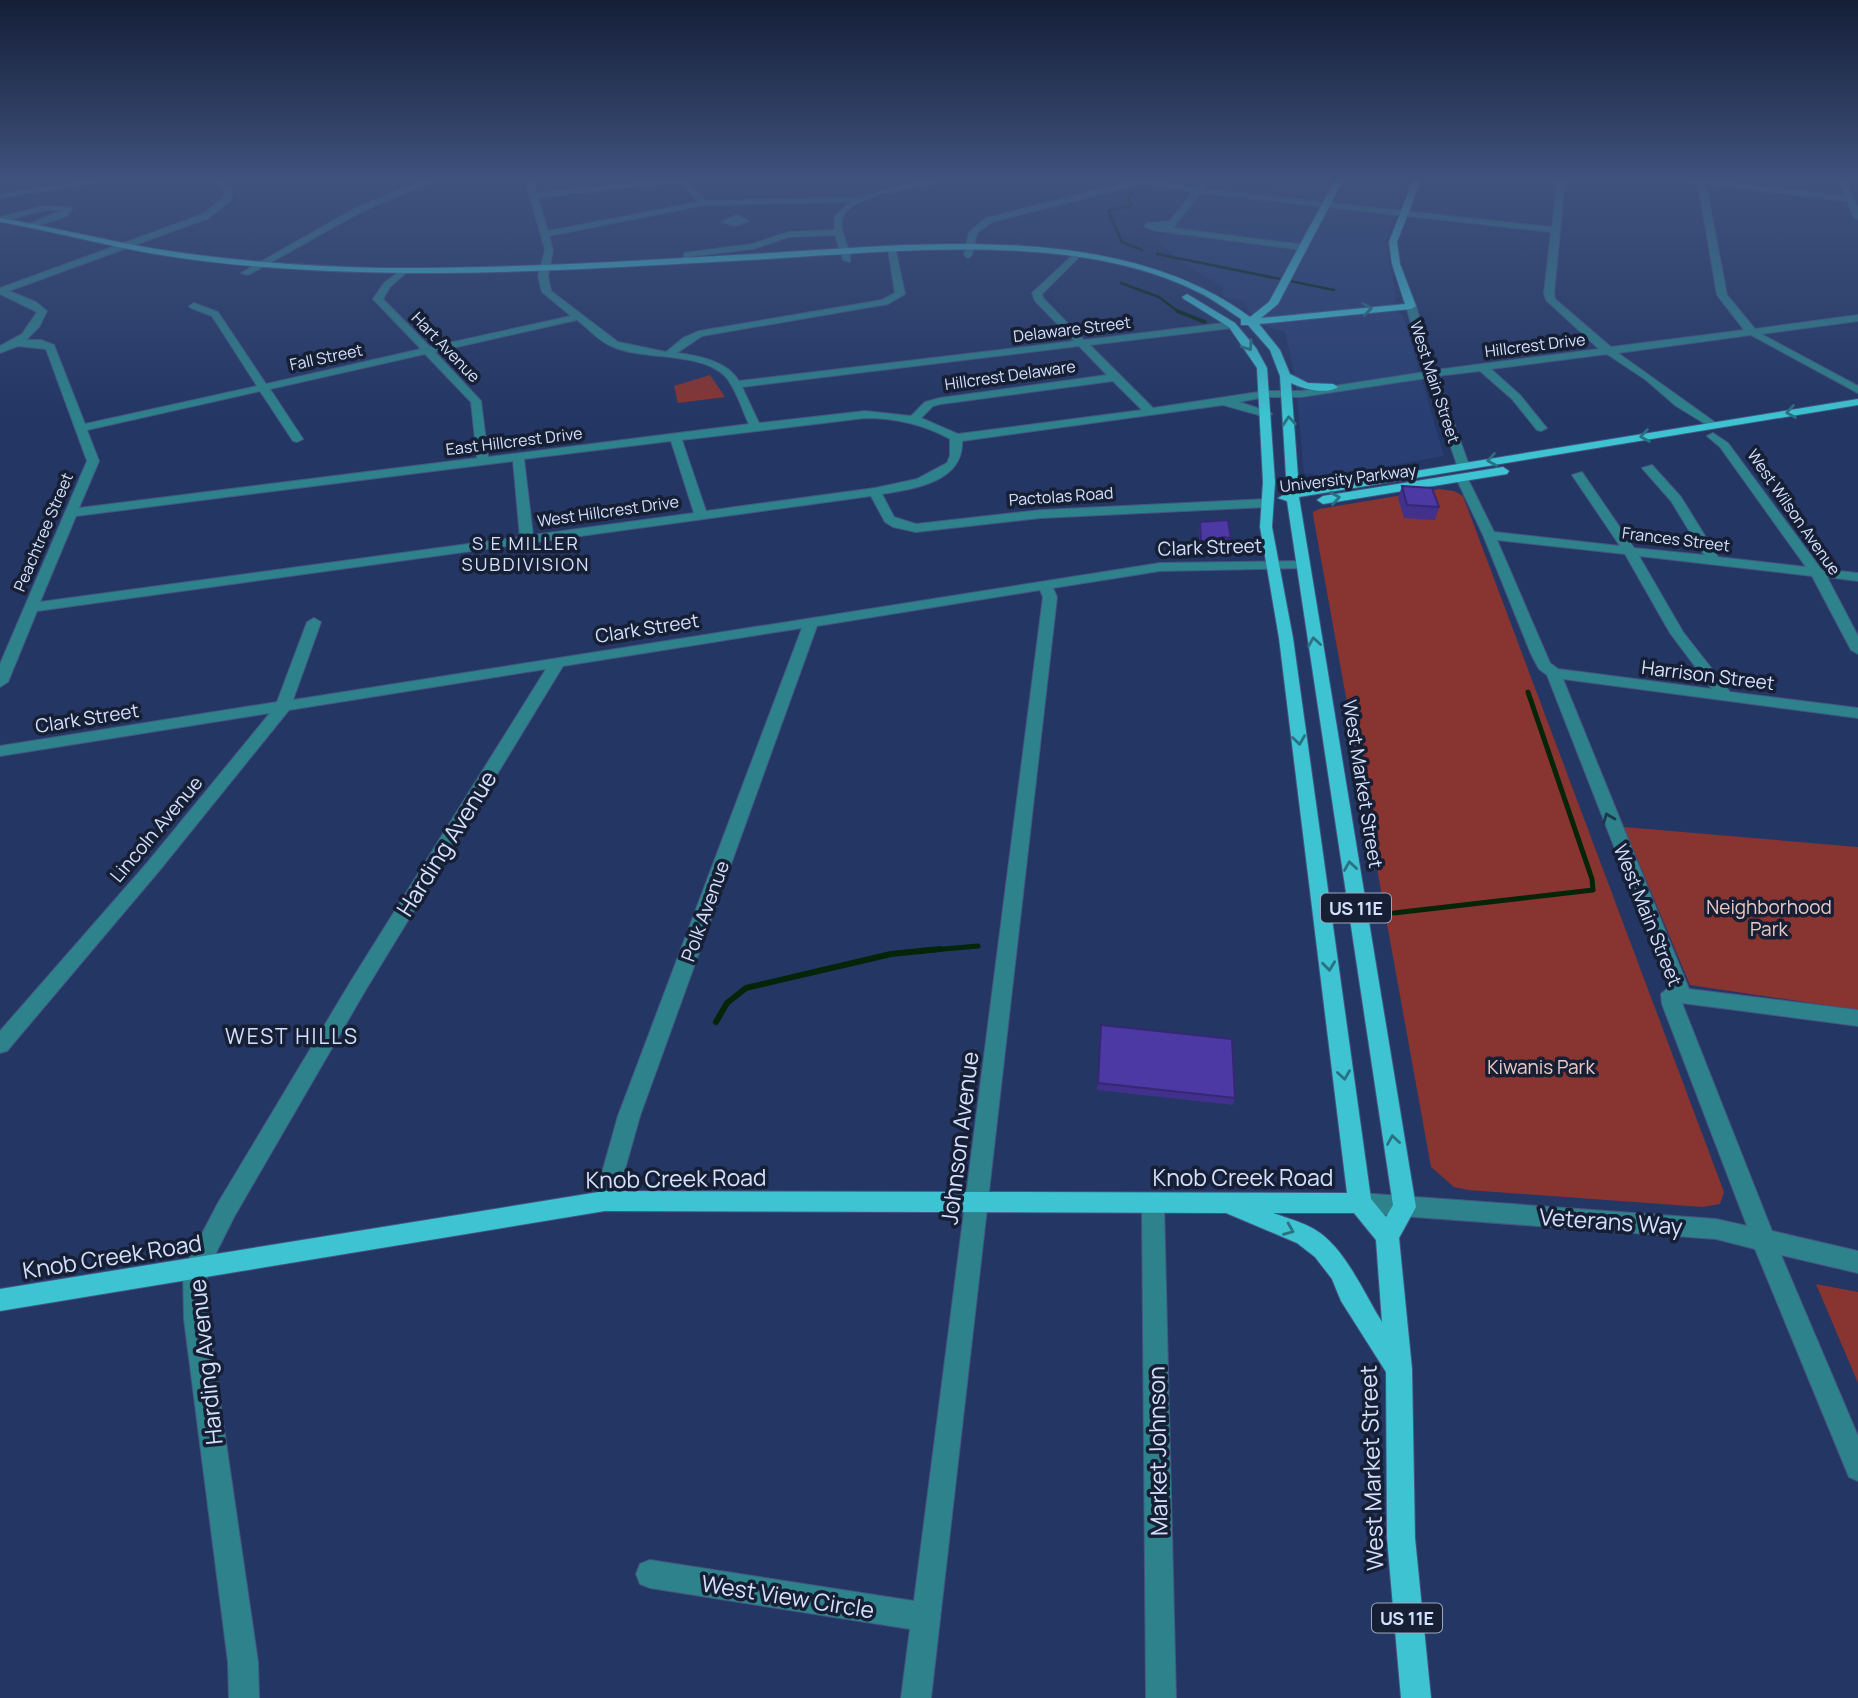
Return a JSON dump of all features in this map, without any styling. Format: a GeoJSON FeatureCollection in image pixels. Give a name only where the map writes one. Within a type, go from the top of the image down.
{"type":"FeatureCollection","features":[{"type":"Feature","properties":{"kind":"main road","name":"US 11E"},"geometry":{"type":"LineString","coordinates":[[146,259],[245,273],[393,279],[786,259]]}},
{"type":"Feature","properties":{"kind":"main road","name":"US 11E"},"geometry":{"type":"LineString","coordinates":[[219,259],[262,265],[404,271],[544,272],[743,259]]}},
{"type":"Feature","properties":{"kind":"main road","name":"US 11E"},"geometry":{"type":"LineString","coordinates":[[1061,259],[1132,267],[1166,277],[1223,302],[1251,322],[1271,343],[1281,358],[1285,376]]}},
{"type":"Feature","properties":{"kind":"main road"},"geometry":{"type":"LineString","coordinates":[[1251,322],[1268,311],[1297,259]]}},
{"type":"Feature","properties":{"kind":"main road","name":"West Main Street"},"geometry":{"type":"LineString","coordinates":[[1396,259],[1411,306]]}},
{"type":"Feature","properties":{"kind":"main road","name":"US 11E"},"geometry":{"type":"LineString","coordinates":[[1070,260],[1139,279]]}},
{"type":"Feature","properties":{"kind":"main road","name":"US 11E"},"geometry":{"type":"LineString","coordinates":[[1152,283],[1208,308],[1232,325],[1262,368],[1266,414],[1266,527],[1286,638],[1360,1203]]}},
{"type":"Feature","properties":{"kind":"main road"},"geometry":{"type":"LineString","coordinates":[[1223,302],[1250,305],[1275,300]]}},
{"type":"Feature","properties":{"kind":"main road","name":"Delaware Street"},"geometry":{"type":"LineString","coordinates":[[1232,325],[1411,306]]}},
{"type":"Feature","properties":{"kind":"main road"},"geometry":{"type":"LineString","coordinates":[[1268,311],[1274,317],[1289,318]]}},
{"type":"Feature","properties":{"kind":"main road"},"geometry":{"type":"LineString","coordinates":[[1281,358],[1280,334],[1287,323],[1322,315]]}},
{"type":"Feature","properties":{"kind":"main road"},"geometry":{"type":"LineString","coordinates":[[1285,376],[1306,386],[1333,387]]}},
{"type":"Feature","properties":{"kind":"main road","name":"West Market Street"},"geometry":{"type":"LineString","coordinates":[[1285,376],[1293,499],[1302,565],[1405,1207]]}},
{"type":"Feature","properties":{"kind":"main road","name":"University Parkway"},"geometry":{"type":"LineString","coordinates":[[1713,431],[1858,402]]}},
{"type":"Feature","properties":{"kind":"main road","name":"University Parkway"},"geometry":{"type":"LineString","coordinates":[[1267,503],[1713,431],[1858,412]]}},
{"type":"Feature","properties":{"kind":"main road","name":"Knob Creek Road"},"geometry":{"type":"LineString","coordinates":[[0,1300],[605,1201],[1095,1202],[1153,1205],[1360,1203]]}},
{"type":"Feature","properties":{"kind":"main road"},"geometry":{"type":"LineString","coordinates":[[1360,1203],[1387,1236],[1405,1207]]}},
{"type":"Feature","properties":{"kind":"main road"},"geometry":{"type":"LineString","coordinates":[[1226,1205],[1305,1236],[1323,1249],[1340,1271],[1350,1293],[1399,1369]]}},
{"type":"Feature","properties":{"kind":"main road","name":"West Market Street"},"geometry":{"type":"LineString","coordinates":[[1387,1236],[1399,1369],[1401,1538],[1416,1698]]}},
{"type":"Feature","properties":{"kind":"street"},"geometry":{"type":"LineString","coordinates":[[0,291],[93,259]]}},
{"type":"Feature","properties":{"kind":"street"},"geometry":{"type":"LineString","coordinates":[[245,273],[272,259]]}},
{"type":"Feature","properties":{"kind":"street"},"geometry":{"type":"LineString","coordinates":[[547,259],[543,287],[547,292],[614,344],[646,353],[691,358],[719,367],[730,375],[755,426]]}},
{"type":"Feature","properties":{"kind":"street"},"geometry":{"type":"LineString","coordinates":[[669,355],[699,334],[885,302],[910,301],[900,294],[894,259]]}},
{"type":"Feature","properties":{"kind":"street","name":"West Wilson Avenue"},"geometry":{"type":"LineString","coordinates":[[1553,259],[1549,296],[1609,351],[1713,431],[1817,572],[1858,650]]}},
{"type":"Feature","properties":{"kind":"street"},"geometry":{"type":"LineString","coordinates":[[1715,259],[1722,295],[1744,326],[1858,390]]}},
{"type":"Feature","properties":{"kind":"street"},"geometry":{"type":"LineString","coordinates":[[1070,260],[1037,293],[1038,299],[1152,413]]}},
{"type":"Feature","properties":{"kind":"street"},"geometry":{"type":"LineString","coordinates":[[393,279],[404,271]]}},
{"type":"Feature","properties":{"kind":"street","name":"Hart Avenue"},"geometry":{"type":"LineString","coordinates":[[393,279],[379,299],[476,401],[483,461]]}},
{"type":"Feature","properties":{"kind":"street"},"geometry":{"type":"LineString","coordinates":[[0,291],[33,304],[42,311],[32,330],[19,342],[0,349]]}},
{"type":"Feature","properties":{"kind":"street"},"geometry":{"type":"LineString","coordinates":[[885,302],[900,294]]}},
{"type":"Feature","properties":{"kind":"street"},"geometry":{"type":"LineString","coordinates":[[194,306],[215,314],[297,439]]}},
{"type":"Feature","properties":{"kind":"street","name":"West Main Street"},"geometry":{"type":"LineString","coordinates":[[1411,306],[1462,471],[1538,654],[1544,666],[1554,673],[1608,818],[1681,994],[1671,994],[1672,1004],[1763,1239],[1858,1468]]}},
{"type":"Feature","properties":{"kind":"street","name":"Fall Street"},"geometry":{"type":"LineString","coordinates":[[81,428],[579,317]]}},
{"type":"Feature","properties":{"kind":"street","name":"Hillcrest Drive"},"geometry":{"type":"LineString","coordinates":[[956,438],[1152,413],[1265,394],[1287,395],[1858,318]]}},
{"type":"Feature","properties":{"kind":"street","name":"Delaware Street"},"geometry":{"type":"LineString","coordinates":[[736,385],[1232,325]]}},
{"type":"Feature","properties":{"kind":"street","name":"Peachtree Street"},"geometry":{"type":"LineString","coordinates":[[0,682],[7,650],[30,608],[93,461],[50,347],[41,343],[19,342]]}},
{"type":"Feature","properties":{"kind":"street"},"geometry":{"type":"LineString","coordinates":[[1483,368],[1516,397],[1541,428]]}},
{"type":"Feature","properties":{"kind":"street","name":"Hillcrest Delaware"},"geometry":{"type":"LineString","coordinates":[[914,419],[929,404],[940,401],[1116,377]]}},
{"type":"Feature","properties":{"kind":"street","name":"Hillcrest Drive"},"geometry":{"type":"LineString","coordinates":[[1217,403],[1244,406],[1266,414]]}},
{"type":"Feature","properties":{"kind":"street","name":"East Hillcrest Drive"},"geometry":{"type":"LineString","coordinates":[[71,513],[874,413],[914,419],[956,438]]}},
{"type":"Feature","properties":{"kind":"street"},"geometry":{"type":"LineString","coordinates":[[675,437],[701,516]]}},
{"type":"Feature","properties":{"kind":"street","name":"West Hillcrest Drive"},"geometry":{"type":"LineString","coordinates":[[30,608],[909,486],[948,468],[956,456],[956,438]]}},
{"type":"Feature","properties":{"kind":"street"},"geometry":{"type":"LineString","coordinates":[[518,457],[527,539]]}},
{"type":"Feature","properties":{"kind":"street"},"geometry":{"type":"LineString","coordinates":[[1648,468],[1660,478],[1688,516],[1713,561]]}},
{"type":"Feature","properties":{"kind":"street"},"geometry":{"type":"LineString","coordinates":[[1578,475],[1630,551],[1677,633],[1726,697]]}},
{"type":"Feature","properties":{"kind":"street","name":"Pactolas Road"},"geometry":{"type":"LineString","coordinates":[[875,492],[889,519],[910,527],[1041,514],[1267,503]]}},
{"type":"Feature","properties":{"kind":"street","name":"Frances Street"},"geometry":{"type":"LineString","coordinates":[[1489,535],[1858,577]]}},
{"type":"Feature","properties":{"kind":"street","name":"Clark Street"},"geometry":{"type":"LineString","coordinates":[[0,751],[1160,567],[1302,565]]}},
{"type":"Feature","properties":{"kind":"street","name":"Johnson Avenue"},"geometry":{"type":"LineString","coordinates":[[916,1698],[978,1203],[1049,597],[1045,584]]}},
{"type":"Feature","properties":{"kind":"street","name":"Lincoln Avenue"},"geometry":{"type":"LineString","coordinates":[[0,1045],[153,866],[283,707],[314,622]]}},
{"type":"Feature","properties":{"kind":"street","name":"Polk Avenue"},"geometry":{"type":"LineString","coordinates":[[605,1201],[629,1116],[811,622]]}},
{"type":"Feature","properties":{"kind":"street","name":"Harding Avenue"},"geometry":{"type":"LineString","coordinates":[[244,1698],[243,1662],[196,1319],[195,1270],[286,1105],[558,662]]}},
{"type":"Feature","properties":{"kind":"street","name":"Harrison Street"},"geometry":{"type":"LineString","coordinates":[[1554,673],[1858,713]]}},
{"type":"Feature","properties":{"kind":"street"},"geometry":{"type":"LineString","coordinates":[[1681,994],[1858,1018]]}},
{"type":"Feature","properties":{"kind":"street","name":"Veterans Way"},"geometry":{"type":"LineString","coordinates":[[1360,1203],[1716,1229],[1858,1262]]}},
{"type":"Feature","properties":{"kind":"street","name":"Market Johnson"},"geometry":{"type":"LineString","coordinates":[[1153,1205],[1161,1698]]}},
{"type":"Feature","properties":{"kind":"street","name":"West View Circle"},"geometry":{"type":"LineString","coordinates":[[650,1574],[926,1617]]}},
{"type":"Feature","properties":{"kind":"shaded area"},"geometry":{"type":"Polygon","coordinates":[[[1389,259],[1396,296],[1391,310],[1403,315],[1444,456],[1327,477],[1304,473],[1295,377],[1285,332],[1268,327],[1250,313],[1243,301],[1222,296],[1224,288],[1179,260],[1389,259]]]}},
{"type":"Feature","properties":{"kind":"green space"},"geometry":{"type":"Polygon","coordinates":[[[710,375],[725,397],[678,403],[674,386],[710,375]]]}},
{"type":"Feature","properties":{"kind":"green space","name":"Kiwanis Park"},"geometry":{"type":"Polygon","coordinates":[[[1439,489],[1454,491],[1463,496],[1724,1192],[1720,1204],[1702,1207],[1468,1190],[1454,1187],[1431,1167],[1313,512],[1439,489]]]}},
{"type":"Feature","properties":{"kind":"green space","name":"Neighborhood Park"},"geometry":{"type":"Polygon","coordinates":[[[1624,827],[1858,847],[1858,1010],[1690,985],[1624,827]]]}},
{"type":"Feature","properties":{"kind":"green space"},"geometry":{"type":"Polygon","coordinates":[[[1816,1284],[1858,1292],[1858,1383],[1816,1284]]]}},
{"type":"Feature","properties":{"kind":"building"},"geometry":{"type":"Polygon","coordinates":[[[1402,486],[1432,488],[1439,507],[1407,505],[1402,486]]]}},
{"type":"Feature","properties":{"kind":"building"},"geometry":{"type":"Polygon","coordinates":[[[1228,520],[1231,538],[1222,537],[1219,544],[1201,541],[1200,522],[1228,520]]]}},
{"type":"Feature","properties":{"kind":"building"},"geometry":{"type":"Polygon","coordinates":[[[1101,1025],[1232,1039],[1235,1098],[1098,1083],[1101,1025]]]}},
{"type":"Feature","properties":{"kind":"waterway"},"geometry":{"type":"LineString","coordinates":[[1183,259],[1334,290]]}},
{"type":"Feature","properties":{"kind":"waterway"},"geometry":{"type":"LineString","coordinates":[[1121,283],[1159,297],[1178,311]]}},
{"type":"Feature","properties":{"kind":"waterway"},"geometry":{"type":"LineString","coordinates":[[1178,311],[1205,322]]}},
{"type":"Feature","properties":{"kind":"waterway"},"geometry":{"type":"LineString","coordinates":[[1394,913],[1593,890],[1592,879],[1528,692]]}},
{"type":"Feature","properties":{"kind":"waterway"},"geometry":{"type":"LineString","coordinates":[[921,951],[978,946]]}},
{"type":"Feature","properties":{"kind":"waterway"},"geometry":{"type":"LineString","coordinates":[[716,1022],[727,1003],[746,988],[891,954],[940,949]]}},
{"type":"Feature","properties":{"kind":"district","name":"S E MILLER SUBDIVISION"},"geometry":{"type":"Point","coordinates":[526,553]}},
{"type":"Feature","properties":{"kind":"district","name":"WEST HILLS"},"geometry":{"type":"Point","coordinates":[292,1036]}}]}
